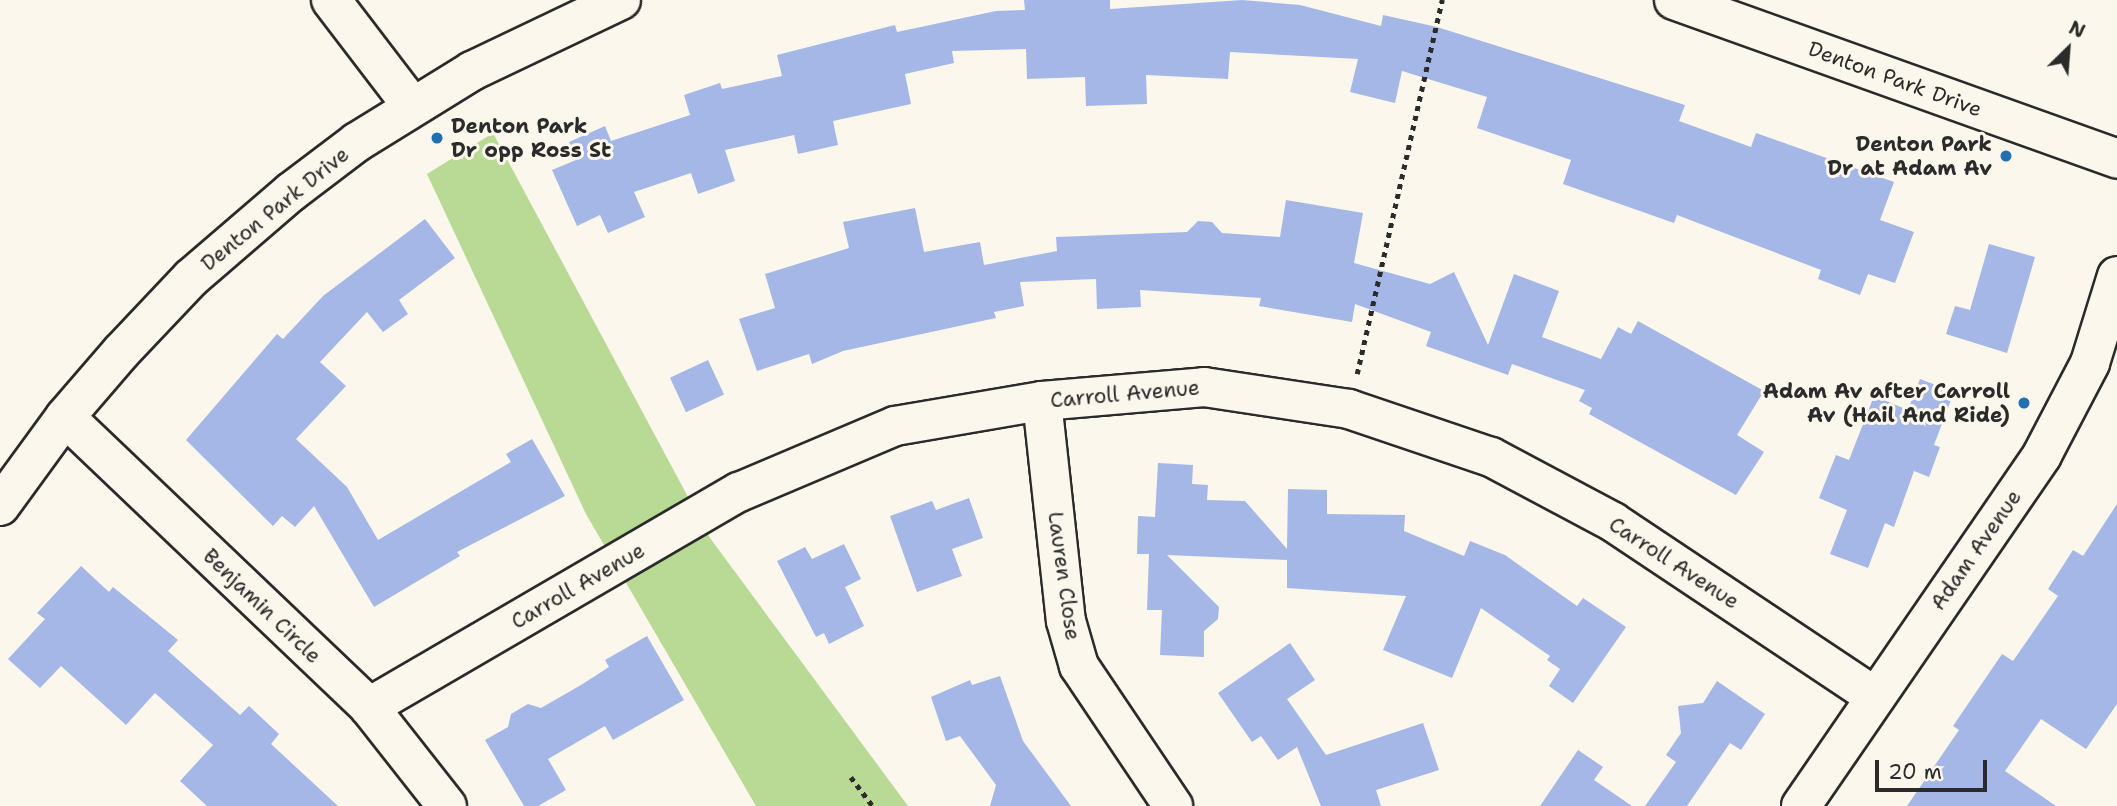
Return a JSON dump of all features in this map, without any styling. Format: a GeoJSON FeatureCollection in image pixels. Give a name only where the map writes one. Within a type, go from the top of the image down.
{"type":"FeatureCollection","features":[{"type":"Feature","properties":{"kind":"street"},"geometry":{"type":"LineString","coordinates":[[331,0],[412,106]]}},
{"type":"Feature","properties":{"kind":"street","name":"Denton Park Drive"},"geometry":{"type":"LineString","coordinates":[[0,506],[65,417],[191,278],[291,192],[412,106],[537,37],[621,0]]}},
{"type":"Feature","properties":{"kind":"street","name":"Denton Park Drive"},"geometry":{"type":"LineString","coordinates":[[1674,0],[2117,159]]}},
{"type":"Feature","properties":{"kind":"street","name":"Adam Avenue"},"geometry":{"type":"LineString","coordinates":[[1801,806],[2042,455],[2090,363],[2117,276]]}},
{"type":"Feature","properties":{"kind":"street","name":"Carroll Avenue"},"geometry":{"type":"LineString","coordinates":[[369,707],[739,492],[895,426],[1042,401],[1204,387],[1349,409],[1490,457],[1613,522],[1875,697]]}},
{"type":"Feature","properties":{"kind":"street","name":"Lauren Close"},"geometry":{"type":"LineString","coordinates":[[1042,401],[1066,621],[1079,666],[1173,806]]}},
{"type":"Feature","properties":{"kind":"street","name":"Benjamin Circle"},"geometry":{"type":"LineString","coordinates":[[65,417],[369,707],[447,806]]}},
{"type":"Feature","properties":{"kind":"path"},"geometry":{"type":"LineString","coordinates":[[1349,409],[1442,0]]}},
{"type":"Feature","properties":{"kind":"path"},"geometry":{"type":"LineString","coordinates":[[851,777],[873,806]]}},
{"type":"Feature","properties":{"kind":"green space"},"geometry":{"type":"Polygon","coordinates":[[[493,133],[710,538],[908,806],[756,806],[586,514],[427,174],[493,133]]]}},
{"type":"Feature","properties":{"kind":"building"},"geometry":{"type":"Polygon","coordinates":[[[1024,0],[1110,0],[1110,9],[1242,0],[1300,5],[1381,26],[1383,15],[1437,27],[1685,105],[1679,121],[1751,147],[1756,133],[1894,182],[1880,220],[1914,232],[1895,283],[1868,274],[1860,295],[1818,279],[1821,270],[1677,215],[1674,223],[1563,184],[1571,160],[1477,128],[1487,97],[1402,71],[1395,103],[1350,92],[1358,59],[1230,52],[1228,79],[1146,75],[1147,104],[1086,106],[1085,77],[1027,79],[1026,49],[952,51],[954,63],[905,74],[911,104],[833,121],[838,145],[798,154],[794,135],[725,150],[735,181],[698,194],[691,173],[634,192],[645,217],[608,233],[600,215],[577,226],[552,170],[576,160],[569,142],[605,126],[611,141],[690,115],[684,95],[720,83],[722,89],[782,76],[777,55],[895,25],[897,32],[996,11],[1025,10],[1024,0]]]}},
{"type":"Feature","properties":{"kind":"building"},"geometry":{"type":"Polygon","coordinates":[[[1286,200],[1363,213],[1354,263],[1430,284],[1454,272],[1488,345],[1514,274],[1559,291],[1542,337],[1601,359],[1618,327],[1631,334],[1638,321],[1764,391],[1737,435],[1764,452],[1736,495],[1589,414],[1592,408],[1579,401],[1585,390],[1512,364],[1508,375],[1426,346],[1431,332],[1355,304],[1352,322],[1259,306],[1261,298],[1140,290],[1141,307],[1097,309],[1096,279],[1020,282],[1024,306],[994,312],[996,318],[843,351],[812,364],[809,354],[757,371],[739,319],[775,308],[765,274],[849,248],[843,222],[915,208],[924,252],[980,242],[984,265],[1057,251],[1056,237],[1187,232],[1198,221],[1212,222],[1222,233],[1280,237],[1286,200]]]}},
{"type":"Feature","properties":{"kind":"building"},"geometry":{"type":"Polygon","coordinates":[[[425,219],[455,258],[399,300],[408,314],[383,332],[367,312],[320,362],[346,386],[296,439],[347,487],[378,540],[511,462],[506,454],[532,439],[565,496],[457,552],[460,556],[374,607],[314,506],[295,527],[282,516],[273,526],[186,440],[277,334],[283,339],[323,296],[425,219]]]}},
{"type":"Feature","properties":{"kind":"building"},"geometry":{"type":"Polygon","coordinates":[[[1989,244],[2035,257],[2007,353],[1946,334],[1955,306],[1970,310],[1989,244]]]}},
{"type":"Feature","properties":{"kind":"building"},"geometry":{"type":"Polygon","coordinates":[[[708,360],[724,394],[686,412],[670,378],[708,360]]]}},
{"type":"Feature","properties":{"kind":"building"},"geometry":{"type":"Polygon","coordinates":[[[1920,379],[1954,392],[1934,445],[1940,447],[1929,477],[1914,471],[1894,527],[1885,523],[1868,568],[1830,554],[1847,510],[1819,498],[1836,455],[1849,460],[1874,396],[1908,410],[1920,379]]]}},
{"type":"Feature","properties":{"kind":"building"},"geometry":{"type":"Polygon","coordinates":[[[1158,463],[1193,465],[1192,484],[1208,485],[1207,500],[1245,501],[1287,549],[1288,489],[1327,490],[1327,514],[1405,515],[1404,531],[1464,556],[1470,541],[1505,555],[1577,606],[1583,598],[1626,627],[1573,703],[1549,686],[1560,669],[1547,660],[1550,656],[1481,608],[1452,678],[1383,650],[1406,596],[1287,588],[1287,560],[1167,555],[1219,607],[1218,619],[1204,631],[1204,657],[1160,655],[1162,610],[1147,610],[1149,554],[1137,554],[1138,516],[1155,517],[1158,463]]]}},
{"type":"Feature","properties":{"kind":"building"},"geometry":{"type":"Polygon","coordinates":[[[969,498],[983,538],[952,549],[962,576],[917,592],[890,516],[932,501],[936,510],[969,498]]]}},
{"type":"Feature","properties":{"kind":"building"},"geometry":{"type":"Polygon","coordinates":[[[2117,504],[2117,704],[2086,749],[2041,719],[2005,771],[2056,806],[1907,806],[1959,730],[1953,726],[2002,654],[2013,661],[2058,596],[2048,589],[2073,550],[2083,556],[2117,504]]]}},
{"type":"Feature","properties":{"kind":"building"},"geometry":{"type":"Polygon","coordinates":[[[844,544],[861,579],[845,587],[864,626],[829,644],[824,633],[816,637],[777,561],[805,547],[812,559],[844,544]]]}},
{"type":"Feature","properties":{"kind":"building"},"geometry":{"type":"Polygon","coordinates":[[[81,566],[109,592],[113,587],[178,640],[168,651],[240,715],[249,706],[279,734],[271,744],[338,806],[207,806],[180,781],[213,745],[155,693],[126,725],[61,666],[40,688],[8,659],[45,619],[37,613],[81,566]]]}},
{"type":"Feature","properties":{"kind":"building"},"geometry":{"type":"Polygon","coordinates":[[[647,636],[684,700],[613,740],[605,726],[548,759],[566,790],[538,806],[524,806],[485,740],[508,727],[511,714],[528,704],[541,708],[609,667],[605,660],[647,636]]]}},
{"type":"Feature","properties":{"kind":"building"},"geometry":{"type":"Polygon","coordinates":[[[1290,643],[1315,680],[1287,699],[1326,755],[1423,723],[1439,770],[1376,790],[1381,806],[1321,806],[1297,747],[1278,760],[1261,736],[1252,742],[1218,693],[1290,643]]]}},
{"type":"Feature","properties":{"kind":"building"},"geometry":{"type":"Polygon","coordinates":[[[1000,676],[1023,741],[1071,806],[990,806],[996,785],[960,736],[946,741],[931,697],[970,680],[972,685],[1000,676]]]}},
{"type":"Feature","properties":{"kind":"building"},"geometry":{"type":"Polygon","coordinates":[[[1717,681],[1765,714],[1741,750],[1730,743],[1687,806],[1645,806],[1676,762],[1666,755],[1681,733],[1678,706],[1703,703],[1717,681]]]}},
{"type":"Feature","properties":{"kind":"building"},"geometry":{"type":"Polygon","coordinates":[[[1578,750],[1603,767],[1594,780],[1632,806],[1540,806],[1578,750]]]}},
{"type":"Feature","properties":{"kind":"place","name":"Denton Park Dr opp Ross St"},"geometry":{"type":"Point","coordinates":[437,138]}},
{"type":"Feature","properties":{"kind":"place","name":"Denton Park Dr at Adam Av"},"geometry":{"type":"Point","coordinates":[2006,156]}},
{"type":"Feature","properties":{"kind":"place","name":"Adam Av after Carroll Av (Hail And Ride)"},"geometry":{"type":"Point","coordinates":[2024,403]}}]}
